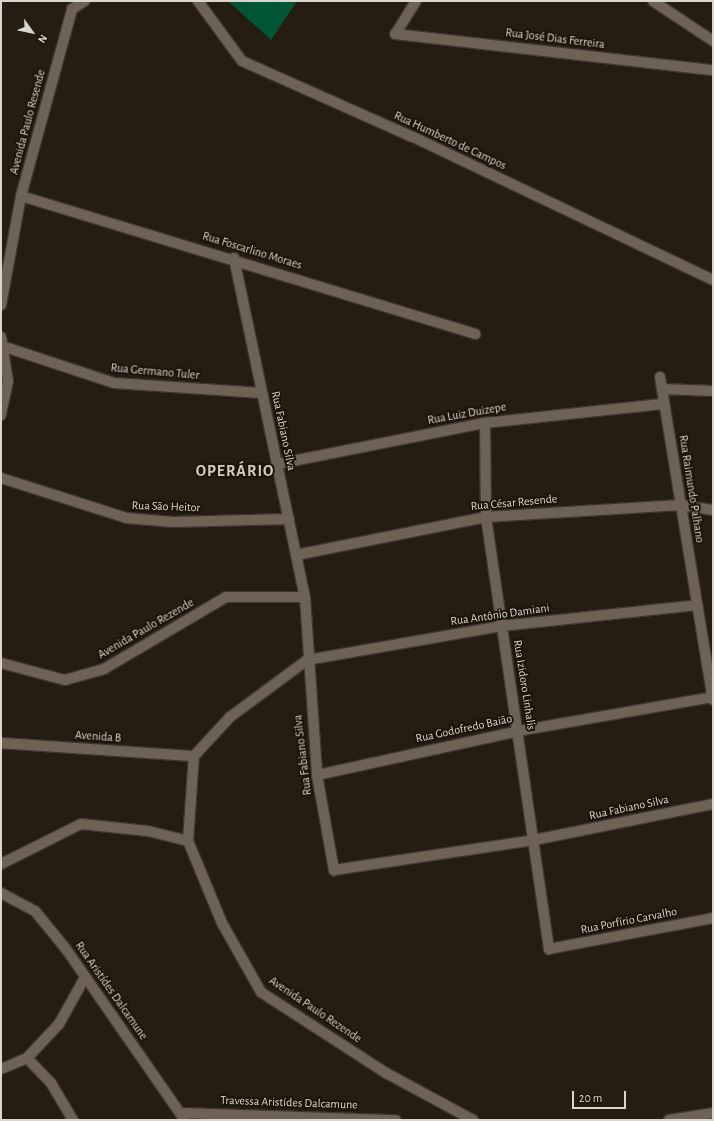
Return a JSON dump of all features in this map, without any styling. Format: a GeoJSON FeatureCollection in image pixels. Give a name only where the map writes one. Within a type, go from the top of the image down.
{"type":"FeatureCollection","features":[{"type":"Feature","properties":{"kind":"street","name":"Avenida Paulo Resende"},"geometry":{"type":"LineString","coordinates":[[1,305],[21,196],[72,9],[85,1]]}},
{"type":"Feature","properties":{"kind":"street","name":"Rua Humberto de Campos"},"geometry":{"type":"LineString","coordinates":[[198,1],[242,61],[413,137],[710,277]]}},
{"type":"Feature","properties":{"kind":"street","name":"Rua José Dias Ferreira"},"geometry":{"type":"LineString","coordinates":[[416,1],[395,34],[713,70]]}},
{"type":"Feature","properties":{"kind":"street"},"geometry":{"type":"LineString","coordinates":[[654,1],[713,40]]}},
{"type":"Feature","properties":{"kind":"street","name":"Rua Foscarlino Moraes"},"geometry":{"type":"LineString","coordinates":[[21,196],[234,258],[475,334]]}},
{"type":"Feature","properties":{"kind":"street","name":"Rua Fabiano Silva"},"geometry":{"type":"LineString","coordinates":[[234,258],[305,597],[307,660],[317,775],[334,870],[534,840],[713,804]]}},
{"type":"Feature","properties":{"kind":"street"},"geometry":{"type":"LineString","coordinates":[[1,415],[8,381],[2,342]]}},
{"type":"Feature","properties":{"kind":"street","name":"Rua Germano Tuler"},"geometry":{"type":"LineString","coordinates":[[2,342],[114,383],[262,393]]}},
{"type":"Feature","properties":{"kind":"street","name":"Rua Raimundo Palhano"},"geometry":{"type":"LineString","coordinates":[[660,377],[713,698]]}},
{"type":"Feature","properties":{"kind":"street"},"geometry":{"type":"LineString","coordinates":[[662,389],[713,391]]}},
{"type":"Feature","properties":{"kind":"street","name":"Rua Luiz Duizepe"},"geometry":{"type":"LineString","coordinates":[[277,464],[485,423],[664,404]]}},
{"type":"Feature","properties":{"kind":"street","name":"Rua Izidoro Linhalis"},"geometry":{"type":"LineString","coordinates":[[485,423],[486,517],[549,950]]}},
{"type":"Feature","properties":{"kind":"street","name":"Rua São Heitor"},"geometry":{"type":"LineString","coordinates":[[1,478],[126,518],[173,522],[289,519]]}},
{"type":"Feature","properties":{"kind":"street","name":"Rua César Resende"},"geometry":{"type":"LineString","coordinates":[[296,555],[486,517],[681,505],[713,510]]}},
{"type":"Feature","properties":{"kind":"street","name":"Avenida Paulo Rezende"},"geometry":{"type":"LineString","coordinates":[[1,662],[65,680],[104,669],[226,597],[305,597]]}},
{"type":"Feature","properties":{"kind":"street","name":"Rua Antônio Damiani"},"geometry":{"type":"LineString","coordinates":[[307,660],[502,626],[697,605]]}},
{"type":"Feature","properties":{"kind":"street"},"geometry":{"type":"LineString","coordinates":[[194,756],[230,717],[307,660]]}},
{"type":"Feature","properties":{"kind":"street","name":"Rua Godofredo Baião"},"geometry":{"type":"LineString","coordinates":[[317,775],[518,731],[713,698]]}},
{"type":"Feature","properties":{"kind":"street","name":"Avenida B"},"geometry":{"type":"LineString","coordinates":[[1,743],[194,756]]}},
{"type":"Feature","properties":{"kind":"street","name":"Avenida Paulo Rezende"},"geometry":{"type":"LineString","coordinates":[[194,756],[188,841],[222,923],[261,992],[386,1073],[473,1120]]}},
{"type":"Feature","properties":{"kind":"street"},"geometry":{"type":"LineString","coordinates":[[1,864],[81,824],[148,831],[188,841]]}},
{"type":"Feature","properties":{"kind":"street","name":"Rua Aristídes Dalcamune"},"geometry":{"type":"LineString","coordinates":[[1,893],[35,911],[183,1117]]}},
{"type":"Feature","properties":{"kind":"street","name":"Rua Porfírio Carvalho"},"geometry":{"type":"LineString","coordinates":[[549,950],[713,918]]}},
{"type":"Feature","properties":{"kind":"street"},"geometry":{"type":"LineString","coordinates":[[1,1069],[27,1058],[59,1024],[84,979]]}},
{"type":"Feature","properties":{"kind":"street"},"geometry":{"type":"LineString","coordinates":[[27,1058],[51,1082],[73,1120]]}},
{"type":"Feature","properties":{"kind":"street"},"geometry":{"type":"LineString","coordinates":[[669,1120],[713,1113]]}},
{"type":"Feature","properties":{"kind":"street","name":"Travessa Aristídes Dalcamune"},"geometry":{"type":"LineString","coordinates":[[183,1117],[396,1120]]}},
{"type":"Feature","properties":{"kind":"green space"},"geometry":{"type":"Polygon","coordinates":[[[228,1],[297,1],[271,40],[228,1]]]}},
{"type":"Feature","properties":{"kind":"district","name":"OPERÁRIO"},"geometry":{"type":"Point","coordinates":[235,471]}}]}
